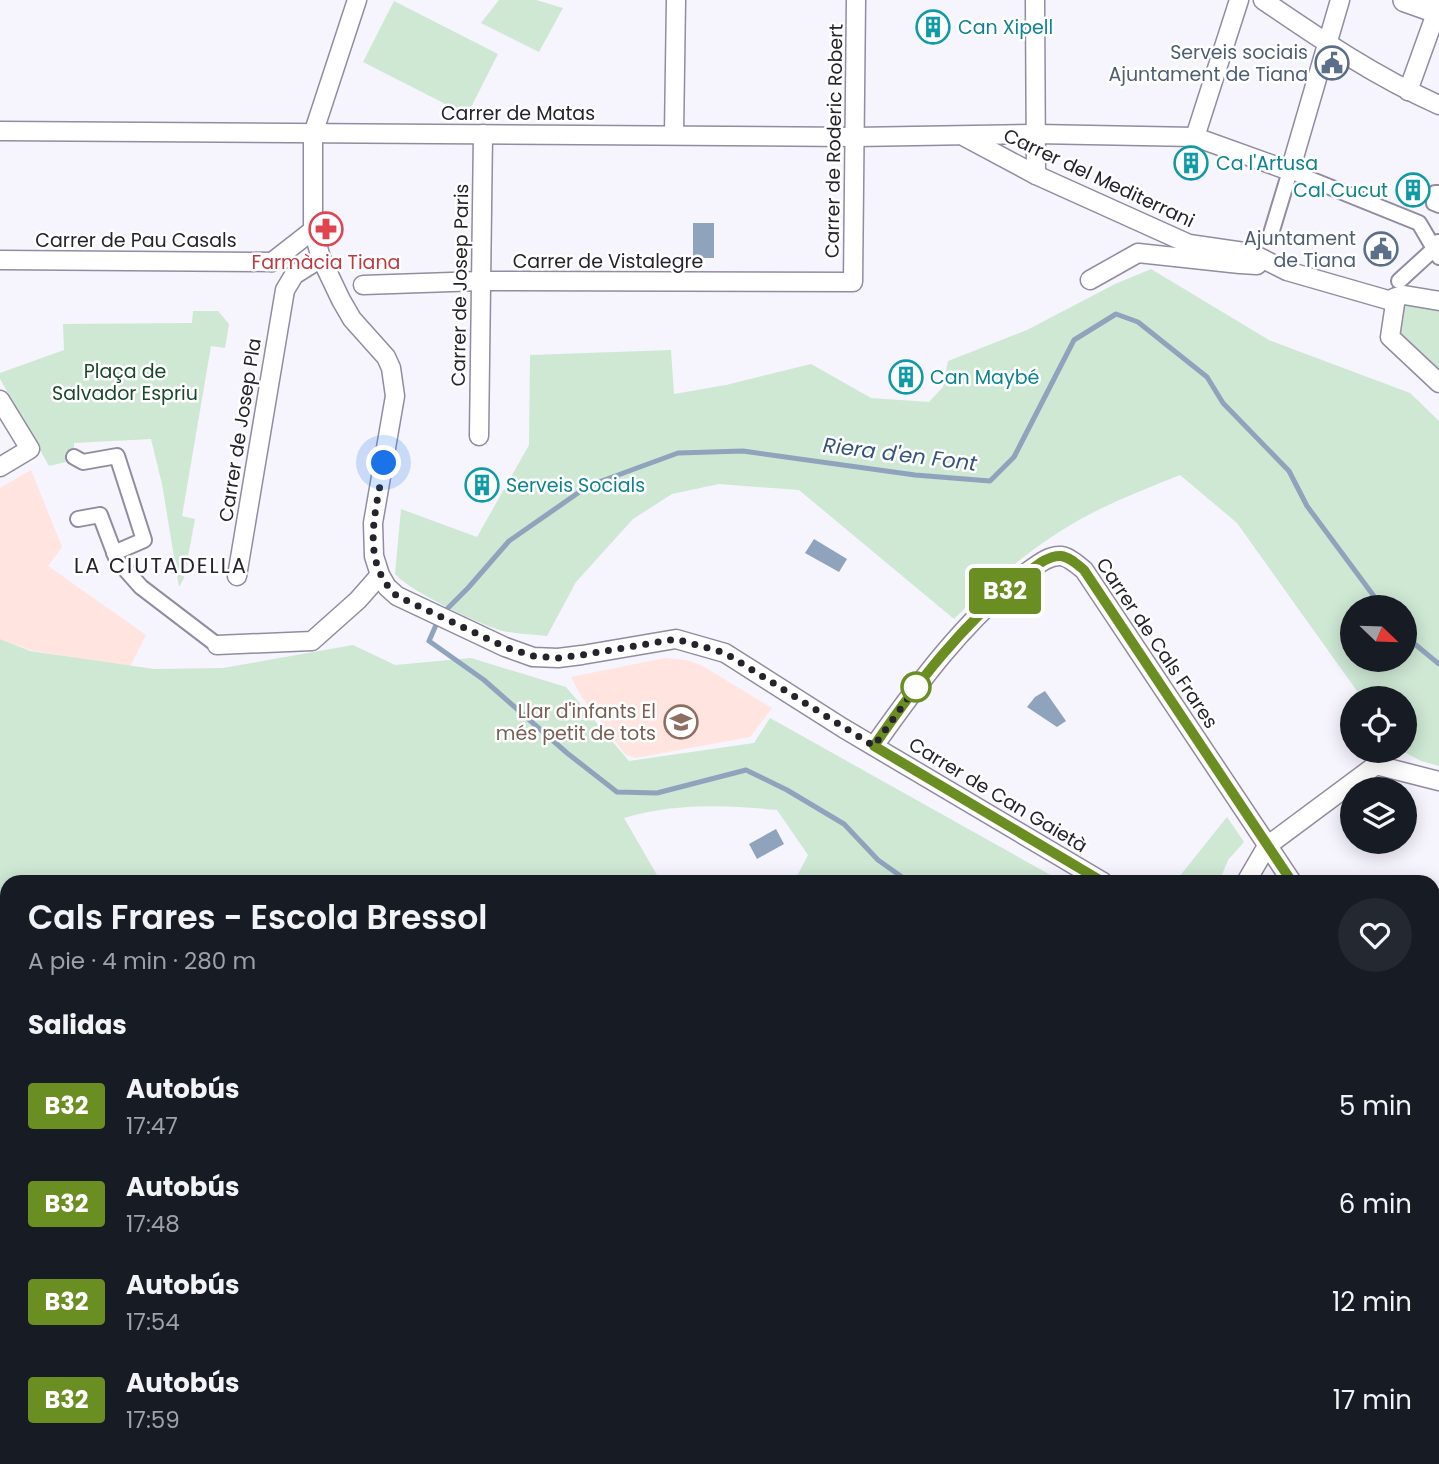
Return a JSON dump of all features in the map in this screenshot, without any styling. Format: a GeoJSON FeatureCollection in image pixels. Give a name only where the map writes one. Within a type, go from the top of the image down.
{"type":"FeatureCollection","features":[{"type":"Feature","properties":{"kind":"street"},"geometry":{"type":"LineString","coordinates":[[79,519],[100,515],[117,560],[141,587],[217,645],[312,641],[358,600],[380,575],[374,555],[373,523],[395,396],[394,382],[386,356],[352,319],[321,258],[313,230],[313,134],[357,0]]}},
{"type":"Feature","properties":{"kind":"street"},"geometry":{"type":"LineString","coordinates":[[674,134],[676,0]]}},
{"type":"Feature","properties":{"kind":"street","name":"Carrer de Roderic Robert"},"geometry":{"type":"LineString","coordinates":[[853,282],[856,0]]}},
{"type":"Feature","properties":{"kind":"street"},"geometry":{"type":"LineString","coordinates":[[1035,0],[1036,175]]}},
{"type":"Feature","properties":{"kind":"street"},"geometry":{"type":"LineString","coordinates":[[1195,137],[1239,0]]}},
{"type":"Feature","properties":{"kind":"street"},"geometry":{"type":"LineString","coordinates":[[1264,0],[1328,45],[1408,91],[1439,105]]}},
{"type":"Feature","properties":{"kind":"street"},"geometry":{"type":"LineString","coordinates":[[1270,237],[1340,0]]}},
{"type":"Feature","properties":{"kind":"street"},"geometry":{"type":"LineString","coordinates":[[1405,0],[1438,9],[1408,91]]}},
{"type":"Feature","properties":{"kind":"street","name":"Carrer de Matas"},"geometry":{"type":"LineString","coordinates":[[0,131],[855,137],[1037,134],[1195,137],[1290,171]]}},
{"type":"Feature","properties":{"kind":"street","name":"Carrer de Josep Paris"},"geometry":{"type":"LineString","coordinates":[[479,436],[483,134]]}},
{"type":"Feature","properties":{"kind":"street","name":"Carrer del Mediterrani"},"geometry":{"type":"LineString","coordinates":[[961,135],[1036,175],[1189,244],[1251,253],[1287,271],[1388,300],[1397,289],[1404,295],[1439,301]]}},
{"type":"Feature","properties":{"kind":"street"},"geometry":{"type":"LineString","coordinates":[[1290,171],[1419,223],[1437,249],[1397,289],[1390,337],[1439,383]]}},
{"type":"Feature","properties":{"kind":"street"},"geometry":{"type":"LineString","coordinates":[[1439,193],[1435,193],[1434,203],[1439,205]]}},
{"type":"Feature","properties":{"kind":"street"},"geometry":{"type":"LineString","coordinates":[[313,230],[281,255],[279,272],[289,283],[314,260],[321,258]]}},
{"type":"Feature","properties":{"kind":"street","name":"Carrer de Pau Casals"},"geometry":{"type":"LineString","coordinates":[[0,260],[281,255],[309,250],[321,258]]}},
{"type":"Feature","properties":{"kind":"street","name":"Carrer del Mediterrani"},"geometry":{"type":"LineString","coordinates":[[1090,280],[1138,253],[1257,265],[1263,259]]}},
{"type":"Feature","properties":{"kind":"street","name":"Carrer de Vistalegre"},"geometry":{"type":"LineString","coordinates":[[363,285],[481,281],[853,282]]}},
{"type":"Feature","properties":{"kind":"street","name":"Carrer de Josep Pla"},"geometry":{"type":"LineString","coordinates":[[237,576],[289,283]]}},
{"type":"Feature","properties":{"kind":"street"},"geometry":{"type":"LineString","coordinates":[[0,400],[30,449],[0,467]]}},
{"type":"Feature","properties":{"kind":"street"},"geometry":{"type":"LineString","coordinates":[[74,457],[83,462],[117,456],[144,540],[114,553]]}},
{"type":"Feature","properties":{"kind":"street","name":"Carrer de Cals Frares"},"geometry":{"type":"LineString","coordinates":[[874,746],[916,687],[973,620],[1043,560],[1061,556],[1084,570],[1287,875]]}},
{"type":"Feature","properties":{"kind":"street","name":"Carrer de Can Gaietà"},"geometry":{"type":"LineString","coordinates":[[380,575],[387,587],[397,596],[505,647],[533,656],[558,658],[676,639],[725,653],[874,746],[1091,875]]}},
{"type":"Feature","properties":{"kind":"street"},"geometry":{"type":"LineString","coordinates":[[1250,875],[1267,846],[1376,765],[1439,781]]}},
{"type":"Feature","properties":{"kind":"shaded area"},"geometry":{"type":"Polygon","coordinates":[[[31,470],[62,547],[48,566],[146,635],[130,667],[30,650],[0,639],[0,488],[31,470]]]}},
{"type":"Feature","properties":{"kind":"shaded area","name":"Llar d'infants El més petit de tots"},"geometry":{"type":"Polygon","coordinates":[[[665,658],[701,665],[772,708],[750,737],[635,758],[625,754],[581,696],[571,677],[665,658]]]}},
{"type":"Feature","properties":{"kind":"green space"},"geometry":{"type":"Polygon","coordinates":[[[499,0],[536,0],[563,8],[539,52],[481,23],[499,0]]]}},
{"type":"Feature","properties":{"kind":"green space"},"geometry":{"type":"Polygon","coordinates":[[[394,1],[498,54],[467,115],[363,62],[394,1]]]}},
{"type":"Feature","properties":{"kind":"green space"},"geometry":{"type":"Polygon","coordinates":[[[1151,269],[1269,340],[1410,393],[1439,421],[1439,766],[1417,759],[1417,686],[1353,686],[1343,672],[1418,672],[1418,595],[1340,595],[1340,667],[1237,523],[1180,475],[1101,509],[1053,536],[985,589],[954,619],[799,490],[719,484],[672,494],[633,519],[576,582],[547,636],[503,631],[479,622],[430,598],[395,574],[401,509],[477,537],[529,445],[530,355],[671,350],[674,394],[726,385],[811,364],[871,398],[929,402],[943,387],[948,361],[1027,330],[1115,284],[1151,269]]]}},
{"type":"Feature","properties":{"kind":"green space"},"geometry":{"type":"Polygon","coordinates":[[[1400,303],[1439,307],[1439,379],[1395,337],[1400,303]]]}},
{"type":"Feature","properties":{"kind":"green space","name":"Plaça de Salvador Espriu"},"geometry":{"type":"Polygon","coordinates":[[[193,311],[218,311],[229,324],[225,348],[211,346],[182,516],[195,519],[184,578],[179,587],[162,484],[151,439],[74,443],[74,460],[49,466],[0,379],[0,373],[64,350],[63,324],[192,323],[193,311]]]}},
{"type":"Feature","properties":{"kind":"green space"},"geometry":{"type":"Polygon","coordinates":[[[0,639],[30,651],[154,669],[223,668],[353,645],[395,665],[471,658],[566,687],[629,761],[754,743],[770,718],[1050,875],[798,875],[808,855],[777,810],[719,806],[662,810],[624,818],[657,875],[0,875],[0,639]]]}},
{"type":"Feature","properties":{"kind":"green space"},"geometry":{"type":"Polygon","coordinates":[[[1227,817],[1244,842],[1228,860],[1222,875],[1181,875],[1227,817]]]}},
{"type":"Feature","properties":{"kind":"water"},"geometry":{"type":"Polygon","coordinates":[[[693,223],[714,223],[714,258],[693,258],[693,223]]]}},
{"type":"Feature","properties":{"kind":"water"},"geometry":{"type":"Polygon","coordinates":[[[814,539],[847,559],[839,572],[805,553],[814,539]]]}},
{"type":"Feature","properties":{"kind":"water"},"geometry":{"type":"Polygon","coordinates":[[[1045,691],[1066,721],[1057,727],[1027,707],[1035,697],[1045,691]]]}},
{"type":"Feature","properties":{"kind":"water"},"geometry":{"type":"Polygon","coordinates":[[[776,829],[784,844],[757,859],[749,844],[776,829]]]}},
{"type":"Feature","properties":{"kind":"waterway","name":"Riera d'en Font"},"geometry":{"type":"LineString","coordinates":[[899,875],[878,860],[844,824],[787,790],[746,770],[657,793],[617,792],[567,753],[484,680],[429,641],[440,616],[509,541],[588,486],[678,453],[743,451],[915,475],[990,481],[1014,457],[1074,340],[1116,314],[1138,322],[1207,377],[1223,403],[1289,471],[1307,506],[1373,595]]}},
{"type":"Feature","properties":{"kind":"waterway","name":"Riera d'en Font"},"geometry":{"type":"LineString","coordinates":[[1418,647],[1439,664]]}},
{"type":"Feature","properties":{"kind":"bus line","name":"B32"},"geometry":{"type":"LineString","coordinates":[[1091,875],[874,746],[939,657],[973,620],[1043,560],[1061,556],[1084,570],[1287,875]]}},
{"type":"Feature","properties":{"kind":"place","name":"Can Xipell"},"geometry":{"type":"Point","coordinates":[933,27]}},
{"type":"Feature","properties":{"kind":"place","name":"Serveis sociais Ajuntament de Tiana"},"geometry":{"type":"Point","coordinates":[1332,63]}},
{"type":"Feature","properties":{"kind":"place","name":"Ca l'Artusa"},"geometry":{"type":"Point","coordinates":[1191,163]}},
{"type":"Feature","properties":{"kind":"place","name":"Cal Cucut"},"geometry":{"type":"Point","coordinates":[1413,190]}},
{"type":"Feature","properties":{"kind":"place","name":"Farmàcia Tiana"},"geometry":{"type":"Point","coordinates":[326,229]}},
{"type":"Feature","properties":{"kind":"place","name":"Ajuntament de Tiana"},"geometry":{"type":"Point","coordinates":[1381,249]}},
{"type":"Feature","properties":{"kind":"place","name":"Can Maybé"},"geometry":{"type":"Point","coordinates":[906,377]}},
{"type":"Feature","properties":{"kind":"place","name":"Serveis Socials"},"geometry":{"type":"Point","coordinates":[482,485]}},
{"type":"Feature","properties":{"kind":"place","name":"Llar d'infants El més petit de tots"},"geometry":{"type":"Point","coordinates":[681,722]}},
{"type":"Feature","properties":{"kind":"district","name":"LA CIUTADELLA"},"geometry":{"type":"Point","coordinates":[161,565]}},
{"type":"Feature","properties":{"kind":"route"},"geometry":{"type":"LineString","coordinates":[[384,463],[373,523],[374,555],[387,587],[397,596],[505,647],[533,656],[558,658],[676,639],[725,653],[874,746],[916,687]]}}]}
